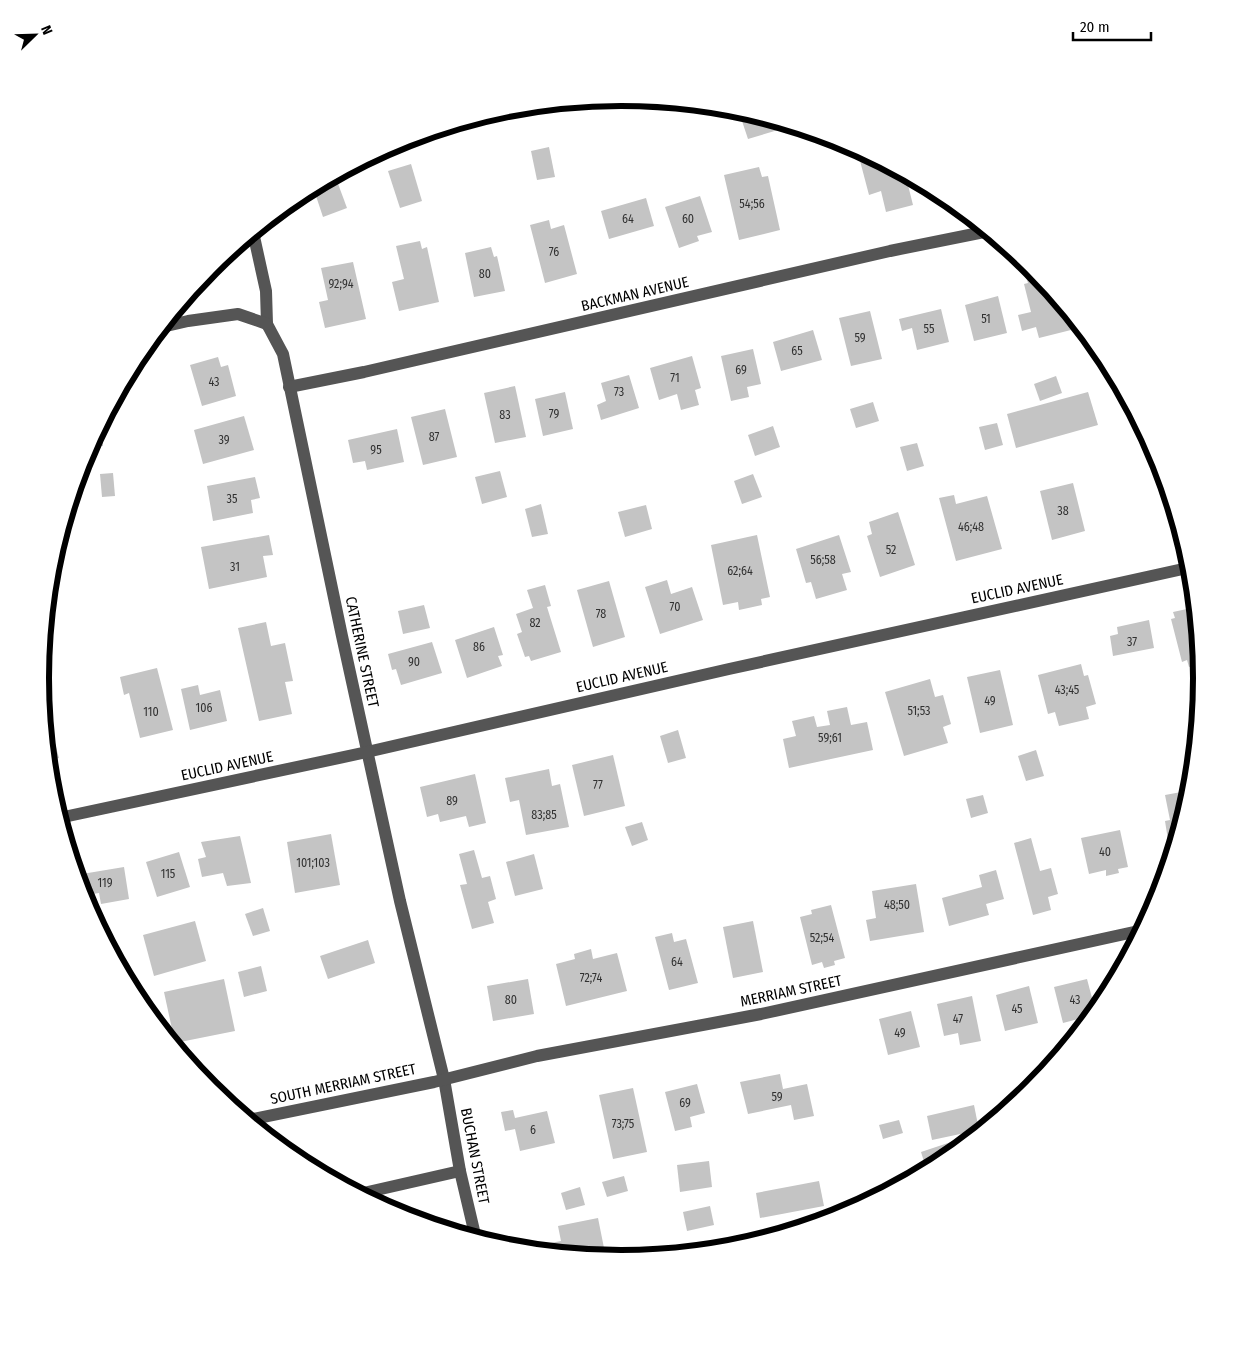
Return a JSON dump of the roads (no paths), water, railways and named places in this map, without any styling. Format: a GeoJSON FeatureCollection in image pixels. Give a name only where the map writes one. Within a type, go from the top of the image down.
{"type":"FeatureCollection","features":[{"type":"Feature","properties":{"kind":"street","name":"BACKMAN AVENUE"},"geometry":{"type":"LineString","coordinates":[[289,387],[364,372],[980,233]]}},
{"type":"Feature","properties":{"kind":"street","name":"CATHERINE STREET"},"geometry":{"type":"LineString","coordinates":[[255,239],[266,291],[266,324],[283,354],[400,901],[444,1079]]}},
{"type":"Feature","properties":{"kind":"street"},"geometry":{"type":"LineString","coordinates":[[171,325],[238,314],[266,324]]}},
{"type":"Feature","properties":{"kind":"street","name":"EUCLID AVENUE"},"geometry":{"type":"LineString","coordinates":[[66,817],[367,752],[729,669],[1183,569]]}},
{"type":"Feature","properties":{"kind":"street","name":"MERRIAM STREET"},"geometry":{"type":"LineString","coordinates":[[444,1079],[537,1056],[761,1014],[1135,932]]}},
{"type":"Feature","properties":{"kind":"street","name":"SOUTH MERRIAM STREET"},"geometry":{"type":"LineString","coordinates":[[255,1118],[444,1079]]}},
{"type":"Feature","properties":{"kind":"street","name":"BUCHAN STREET"},"geometry":{"type":"LineString","coordinates":[[444,1079],[460,1171],[474,1232]]}},
{"type":"Feature","properties":{"kind":"street"},"geometry":{"type":"LineString","coordinates":[[368,1192],[460,1171]]}}]}
